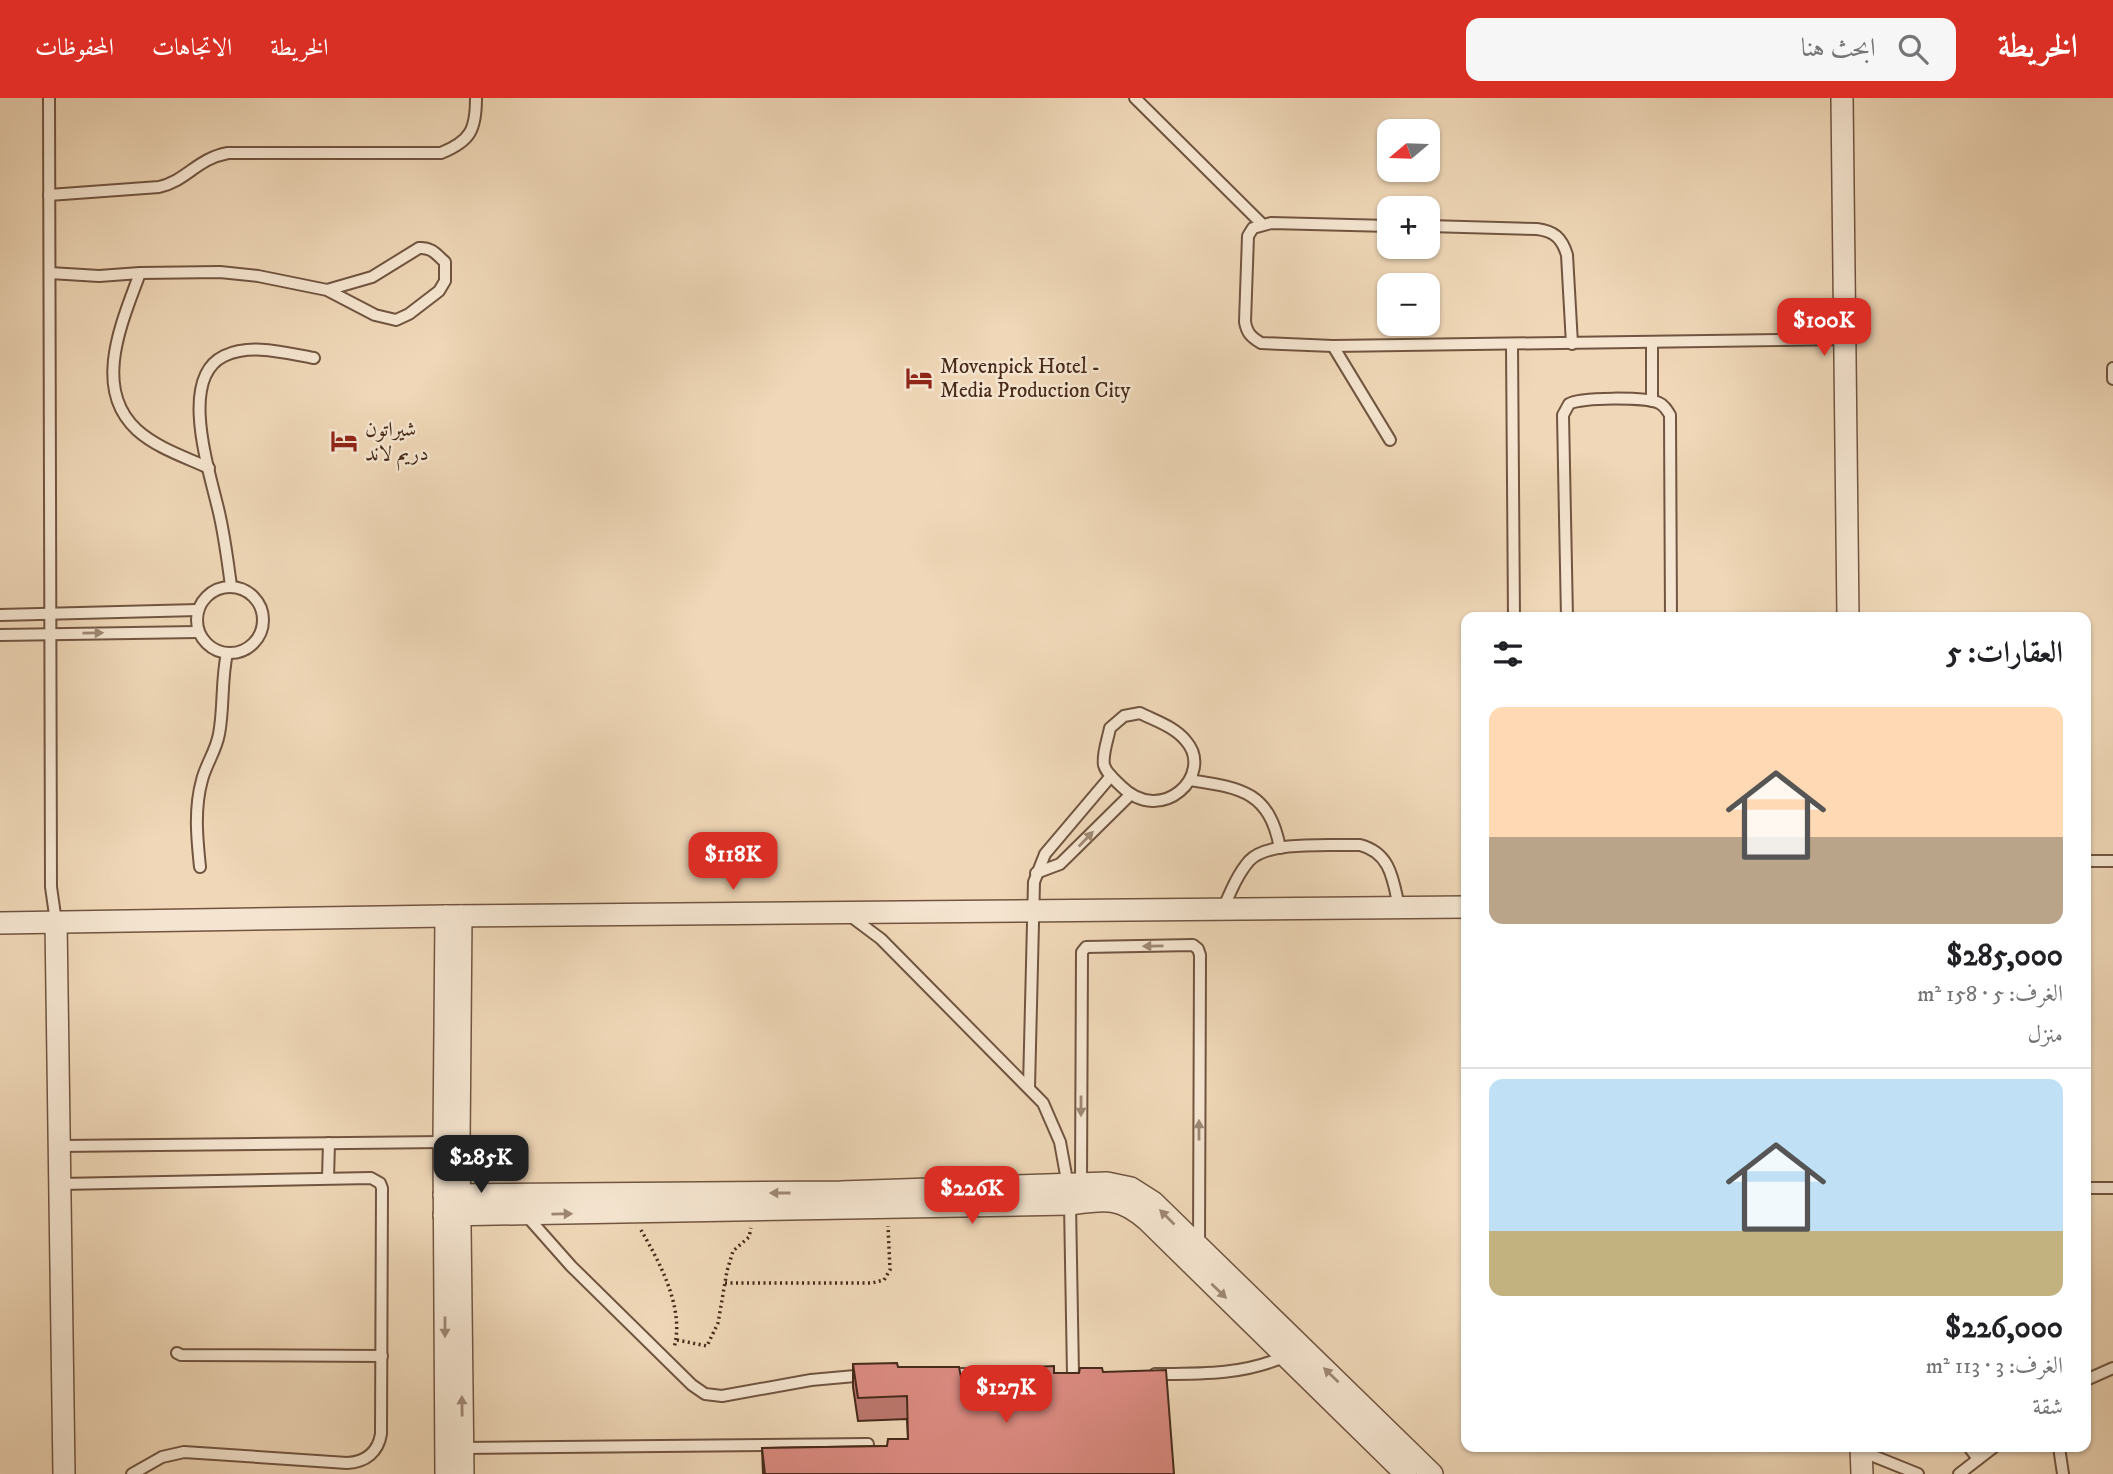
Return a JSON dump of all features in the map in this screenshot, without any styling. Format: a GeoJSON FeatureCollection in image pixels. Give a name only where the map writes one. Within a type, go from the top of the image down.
{"type":"FeatureCollection","features":[{"type":"Feature","properties":{"kind":"street"},"geometry":{"type":"LineString","coordinates":[[1842,98],[1848,612]]}},
{"type":"Feature","properties":{"kind":"street"},"geometry":{"type":"LineString","coordinates":[[0,923],[1461,906]]}},
{"type":"Feature","properties":{"kind":"street"},"geometry":{"type":"LineString","coordinates":[[446,1474],[454,1448],[451,1142],[454,916]]}},
{"type":"Feature","properties":{"kind":"street"},"geometry":{"type":"LineString","coordinates":[[56,922],[64,1474]]}},
{"type":"Feature","properties":{"kind":"street"},"geometry":{"type":"LineString","coordinates":[[525,1204],[630,1212],[887,1207],[1119,1185],[1143,1194],[1199,1247],[1291,1348]]}},
{"type":"Feature","properties":{"kind":"street"},"geometry":{"type":"LineString","coordinates":[[452,1205],[841,1192],[1073,1191],[1107,1199],[1139,1212],[1291,1348],[1365,1421],[1432,1474]]}},
{"type":"Feature","properties":{"kind":"street"},"geometry":{"type":"LineString","coordinates":[[1365,1421],[1406,1474]]}},
{"type":"Feature","properties":{"kind":"street"},"geometry":{"type":"LineString","coordinates":[[454,1448],[463,1474]]}},
{"type":"Feature","properties":{"kind":"street"},"geometry":{"type":"LineString","coordinates":[[1861,1452],[1862,1474]]}},
{"type":"Feature","properties":{"kind":"lane"},"geometry":{"type":"LineString","coordinates":[[48,98],[51,887],[56,922]]}},
{"type":"Feature","properties":{"kind":"lane"},"geometry":{"type":"LineString","coordinates":[[49,195],[159,187],[183,177],[204,160],[228,153],[442,153],[460,146],[471,132],[476,115],[476,98]]}},
{"type":"Feature","properties":{"kind":"lane"},"geometry":{"type":"LineString","coordinates":[[1135,98],[1262,224]]}},
{"type":"Feature","properties":{"kind":"lane"},"geometry":{"type":"LineString","coordinates":[[1377,226],[1262,224],[1253,228],[1248,236],[1247,330],[1252,337],[1261,342],[1333,345],[1845,339]]}},
{"type":"Feature","properties":{"kind":"lane"},"geometry":{"type":"LineString","coordinates":[[1440,226],[1537,229],[1548,230],[1557,235],[1564,244],[1567,255],[1572,344]]}},
{"type":"Feature","properties":{"kind":"lane"},"geometry":{"type":"LineString","coordinates":[[50,273],[99,276],[220,272],[258,276],[327,290],[374,315],[397,320],[439,291],[445,281],[445,262],[433,250],[427,247],[419,248],[373,277],[327,290]]}},
{"type":"Feature","properties":{"kind":"lane"},"geometry":{"type":"LineString","coordinates":[[140,273],[118,335],[114,364],[115,390],[119,402],[124,414],[137,430],[153,442],[209,468]]}},
{"type":"Feature","properties":{"kind":"lane"},"geometry":{"type":"LineString","coordinates":[[1652,342],[1652,401]]}},
{"type":"Feature","properties":{"kind":"lane"},"geometry":{"type":"LineString","coordinates":[[1333,345],[1390,440]]}},
{"type":"Feature","properties":{"kind":"lane"},"geometry":{"type":"LineString","coordinates":[[1512,345],[1514,612]]}},
{"type":"Feature","properties":{"kind":"lane"},"geometry":{"type":"LineString","coordinates":[[231,586],[199,419],[203,377],[213,363],[243,350],[263,350],[314,358]]}},
{"type":"Feature","properties":{"kind":"lane"},"geometry":{"type":"LineString","coordinates":[[2113,368],[2113,379]]}},
{"type":"Feature","properties":{"kind":"lane"},"geometry":{"type":"LineString","coordinates":[[1567,612],[1563,415],[1565,409],[1575,400],[1582,399],[1652,401],[1666,408],[1671,423],[1671,612]]}},
{"type":"Feature","properties":{"kind":"lane"},"geometry":{"type":"LineString","coordinates":[[231,586],[244,589],[255,597],[262,608],[264,621],[261,634],[253,645],[242,652],[226,653],[216,651],[205,643],[198,632],[198,610],[202,600],[211,592],[220,587],[231,586]]}},
{"type":"Feature","properties":{"kind":"lane"},"geometry":{"type":"LineString","coordinates":[[0,615],[198,610]]}},
{"type":"Feature","properties":{"kind":"lane"},"geometry":{"type":"LineString","coordinates":[[0,635],[198,632]]}},
{"type":"Feature","properties":{"kind":"lane"},"geometry":{"type":"LineString","coordinates":[[200,867],[196,825],[198,802],[207,764],[218,737],[226,653]]}},
{"type":"Feature","properties":{"kind":"lane"},"geometry":{"type":"LineString","coordinates":[[1140,713],[1174,730],[1188,742],[1195,761],[1190,780],[1166,800],[1147,802],[1130,795],[1104,765],[1110,728],[1124,716],[1140,713]]}},
{"type":"Feature","properties":{"kind":"lane"},"geometry":{"type":"LineString","coordinates":[[1029,1087],[1032,911],[1037,873],[1045,854],[1111,776]]}},
{"type":"Feature","properties":{"kind":"lane"},"geometry":{"type":"LineString","coordinates":[[1190,780],[1237,788],[1256,800],[1268,812],[1276,828],[1280,848]]}},
{"type":"Feature","properties":{"kind":"lane"},"geometry":{"type":"LineString","coordinates":[[1037,873],[1060,864],[1130,795]]}},
{"type":"Feature","properties":{"kind":"lane"},"geometry":{"type":"LineString","coordinates":[[1223,909],[1250,861],[1264,851],[1360,845],[1372,848],[1389,866],[1399,907]]}},
{"type":"Feature","properties":{"kind":"lane"},"geometry":{"type":"LineString","coordinates":[[2091,862],[2113,861]]}},
{"type":"Feature","properties":{"kind":"lane"},"geometry":{"type":"LineString","coordinates":[[846,912],[881,939],[1029,1087],[1042,1103],[1053,1124],[1073,1191]]}},
{"type":"Feature","properties":{"kind":"lane"},"geometry":{"type":"LineString","coordinates":[[1073,1374],[1073,1191],[1082,952],[1086,947],[1193,945],[1198,949],[1199,1247]]}},
{"type":"Feature","properties":{"kind":"lane"},"geometry":{"type":"LineString","coordinates":[[60,1146],[451,1142]]}},
{"type":"Feature","properties":{"kind":"lane"},"geometry":{"type":"LineString","coordinates":[[328,1143],[328,1178]]}},
{"type":"Feature","properties":{"kind":"lane"},"geometry":{"type":"LineString","coordinates":[[60,1184],[371,1178],[380,1183],[382,1188],[380,1441],[373,1453],[361,1461],[347,1463],[184,1452],[162,1457],[132,1474]]}},
{"type":"Feature","properties":{"kind":"lane"},"geometry":{"type":"LineString","coordinates":[[2091,1188],[2113,1188]]}},
{"type":"Feature","properties":{"kind":"lane"},"geometry":{"type":"LineString","coordinates":[[525,1204],[571,1266],[698,1390],[714,1396],[836,1377],[873,1375]]}},
{"type":"Feature","properties":{"kind":"lane"},"geometry":{"type":"LineString","coordinates":[[1138,1374],[1234,1373],[1252,1369],[1291,1348]]}},
{"type":"Feature","properties":{"kind":"lane"},"geometry":{"type":"LineString","coordinates":[[177,1353],[382,1356]]}},
{"type":"Feature","properties":{"kind":"lane"},"geometry":{"type":"LineString","coordinates":[[2091,1378],[2113,1368]]}},
{"type":"Feature","properties":{"kind":"lane"},"geometry":{"type":"LineString","coordinates":[[940,1375],[1086,1374]]}},
{"type":"Feature","properties":{"kind":"lane"},"geometry":{"type":"LineString","coordinates":[[454,1448],[868,1444]]}},
{"type":"Feature","properties":{"kind":"lane"},"geometry":{"type":"LineString","coordinates":[[1868,1452],[1918,1474]]}},
{"type":"Feature","properties":{"kind":"lane"},"geometry":{"type":"LineString","coordinates":[[1972,1452],[1978,1460]]}},
{"type":"Feature","properties":{"kind":"lane"},"geometry":{"type":"LineString","coordinates":[[1959,1474],[1987,1452]]}},
{"type":"Feature","properties":{"kind":"lane"},"geometry":{"type":"LineString","coordinates":[[2060,1452],[2063,1474]]}},
{"type":"Feature","properties":{"kind":"path"},"geometry":{"type":"LineString","coordinates":[[725,1283],[872,1283],[884,1280],[890,1270],[887,1207]]}},
{"type":"Feature","properties":{"kind":"path"},"geometry":{"type":"LineString","coordinates":[[677,1340],[707,1346],[718,1323],[733,1251],[749,1237],[756,1209]]}},
{"type":"Feature","properties":{"kind":"path"},"geometry":{"type":"LineString","coordinates":[[630,1212],[658,1260],[672,1301],[677,1340],[670,1364]]}},
{"type":"Feature","properties":{"kind":"building"},"geometry":{"type":"Polygon","coordinates":[[[897,1363],[898,1367],[959,1367],[961,1377],[1032,1374],[1032,1367],[1054,1366],[1054,1373],[1079,1373],[1080,1368],[1102,1368],[1103,1372],[1166,1370],[1174,1474],[765,1474],[762,1448],[887,1446],[888,1439],[908,1439],[907,1396],[858,1398],[853,1364],[897,1363]]]}},
{"type":"Feature","properties":{"kind":"place","name":"Movenpick Hotel - Media Production City"},"geometry":{"type":"Point","coordinates":[919,378]}},
{"type":"Feature","properties":{"kind":"place","name":"شيراتون دريم لاند"},"geometry":{"type":"Point","coordinates":[344,441]}}]}
